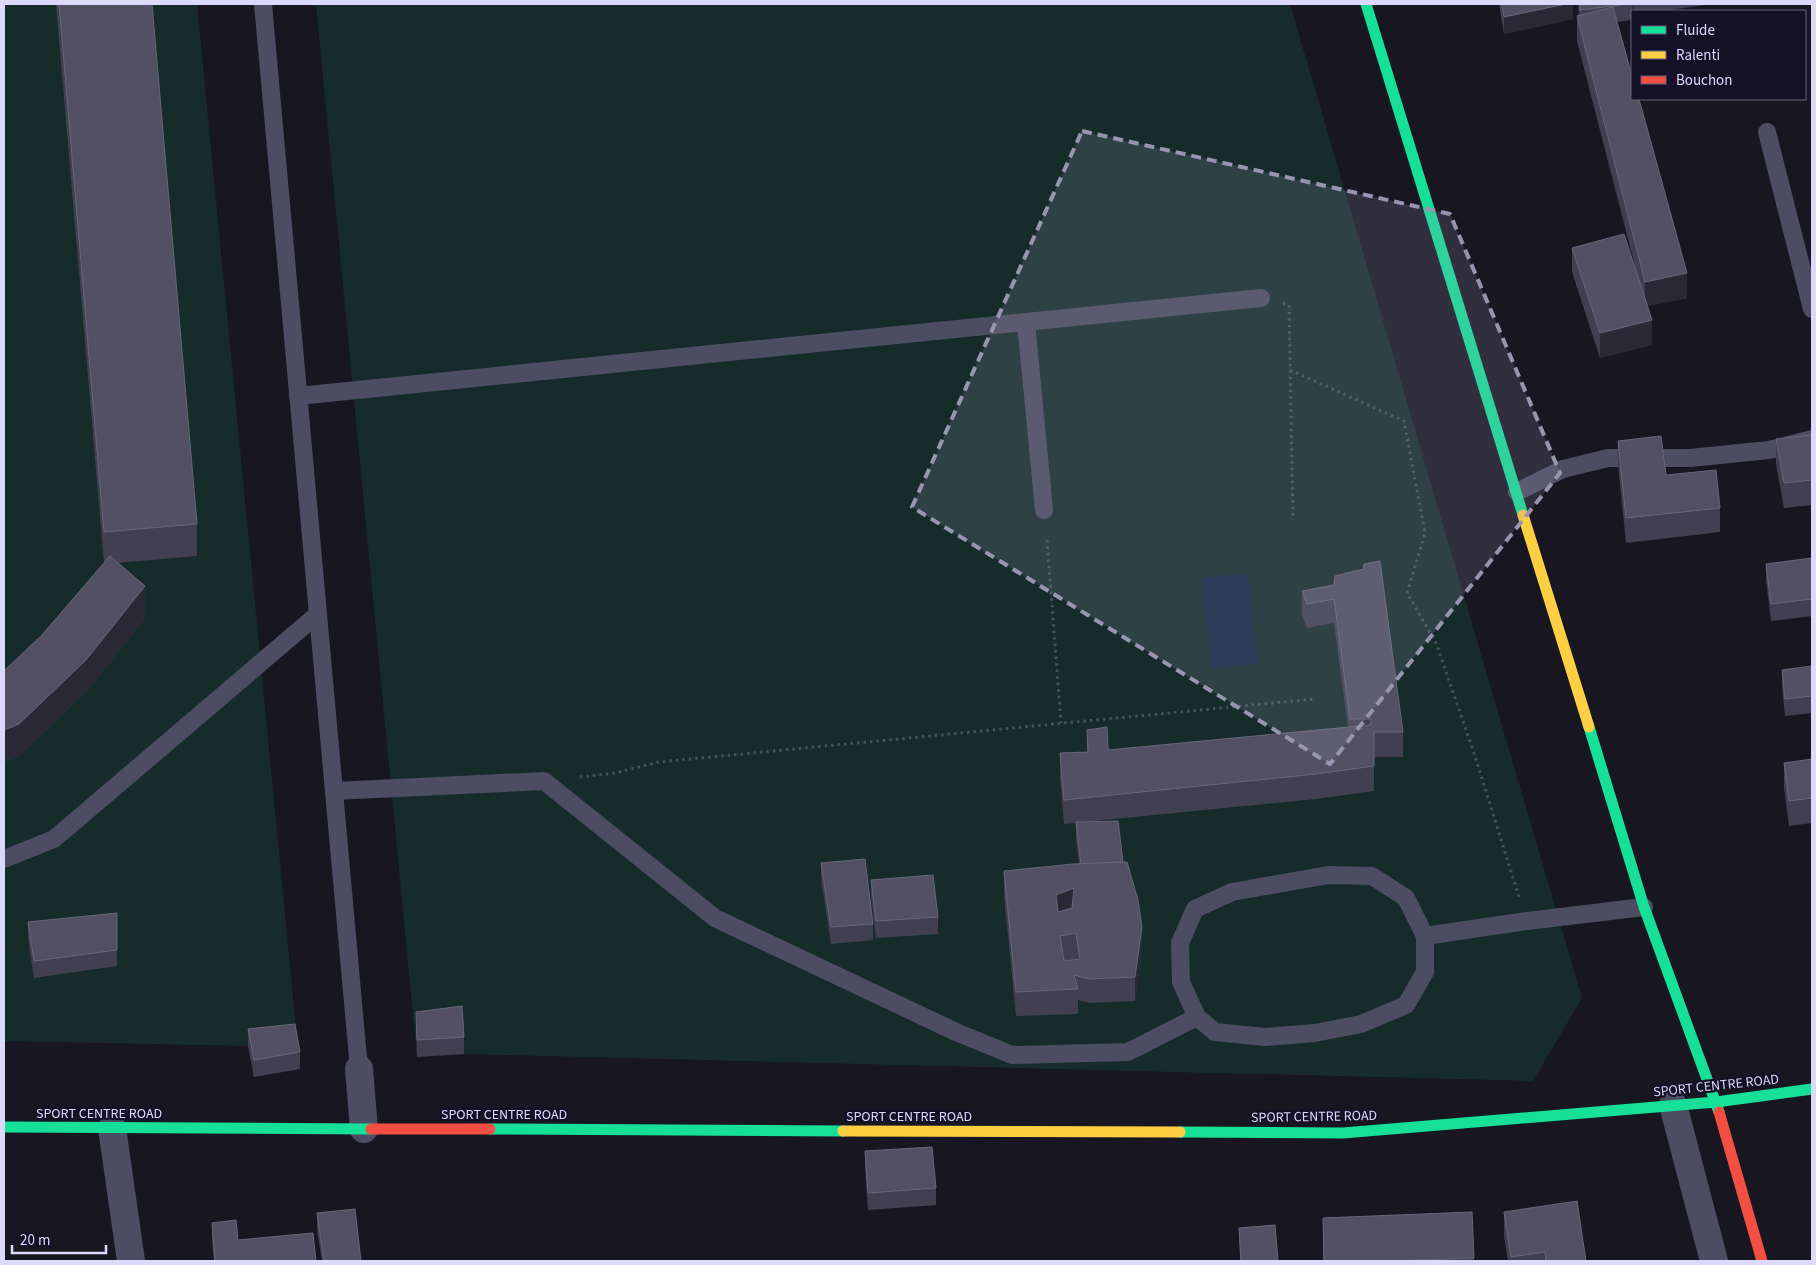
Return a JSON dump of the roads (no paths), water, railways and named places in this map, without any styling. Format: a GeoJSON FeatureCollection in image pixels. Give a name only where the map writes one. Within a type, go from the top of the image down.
{"type":"FeatureCollection","features":[{"type":"Feature","properties":{"kind":"street"},"geometry":{"type":"LineString","coordinates":[[1366,4],[1644,907],[1716,1102],[1762,1261]]}},
{"type":"Feature","properties":{"kind":"street"},"geometry":{"type":"LineString","coordinates":[[359,1069],[364,1129]]}},
{"type":"Feature","properties":{"kind":"street","name":"SPORT CENTRE ROAD"},"geometry":{"type":"LineString","coordinates":[[4,1127],[1343,1133],[1716,1102],[1812,1089]]}},
{"type":"Feature","properties":{"kind":"street"},"geometry":{"type":"LineString","coordinates":[[1673,1105],[1714,1261]]}},
{"type":"Feature","properties":{"kind":"street"},"geometry":{"type":"LineString","coordinates":[[112,1128],[131,1261]]}},
{"type":"Feature","properties":{"kind":"lane"},"geometry":{"type":"LineString","coordinates":[[263,4],[359,1069]]}},
{"type":"Feature","properties":{"kind":"lane"},"geometry":{"type":"LineString","coordinates":[[1767,132],[1812,309]]}},
{"type":"Feature","properties":{"kind":"lane"},"geometry":{"type":"LineString","coordinates":[[298,396],[1261,298]]}},
{"type":"Feature","properties":{"kind":"lane"},"geometry":{"type":"LineString","coordinates":[[1026,322],[1044,510]]}},
{"type":"Feature","properties":{"kind":"lane"},"geometry":{"type":"LineString","coordinates":[[1517,492],[1563,468],[1608,458],[1690,458],[1769,450],[1812,439]]}},
{"type":"Feature","properties":{"kind":"lane"},"geometry":{"type":"LineString","coordinates":[[4,859],[54,839],[318,614]]}},
{"type":"Feature","properties":{"kind":"lane"},"geometry":{"type":"LineString","coordinates":[[334,791],[544,781],[715,918],[947,1027],[1012,1055],[1128,1052],[1198,1017]]}},
{"type":"Feature","properties":{"kind":"lane"},"geometry":{"type":"LineString","coordinates":[[1328,874],[1372,876],[1406,898],[1425,936],[1425,972],[1406,1005],[1361,1024],[1315,1034],[1265,1037],[1215,1032],[1198,1017],[1181,982],[1180,943],[1195,909],[1232,892],[1328,874]]}},
{"type":"Feature","properties":{"kind":"lane"},"geometry":{"type":"LineString","coordinates":[[1425,936],[1526,921],[1644,907]]}},
{"type":"Feature","properties":{"kind":"water"},"geometry":{"type":"Polygon","coordinates":[[[1248,573],[1258,664],[1211,669],[1202,578],[1248,573]]]}}]}
